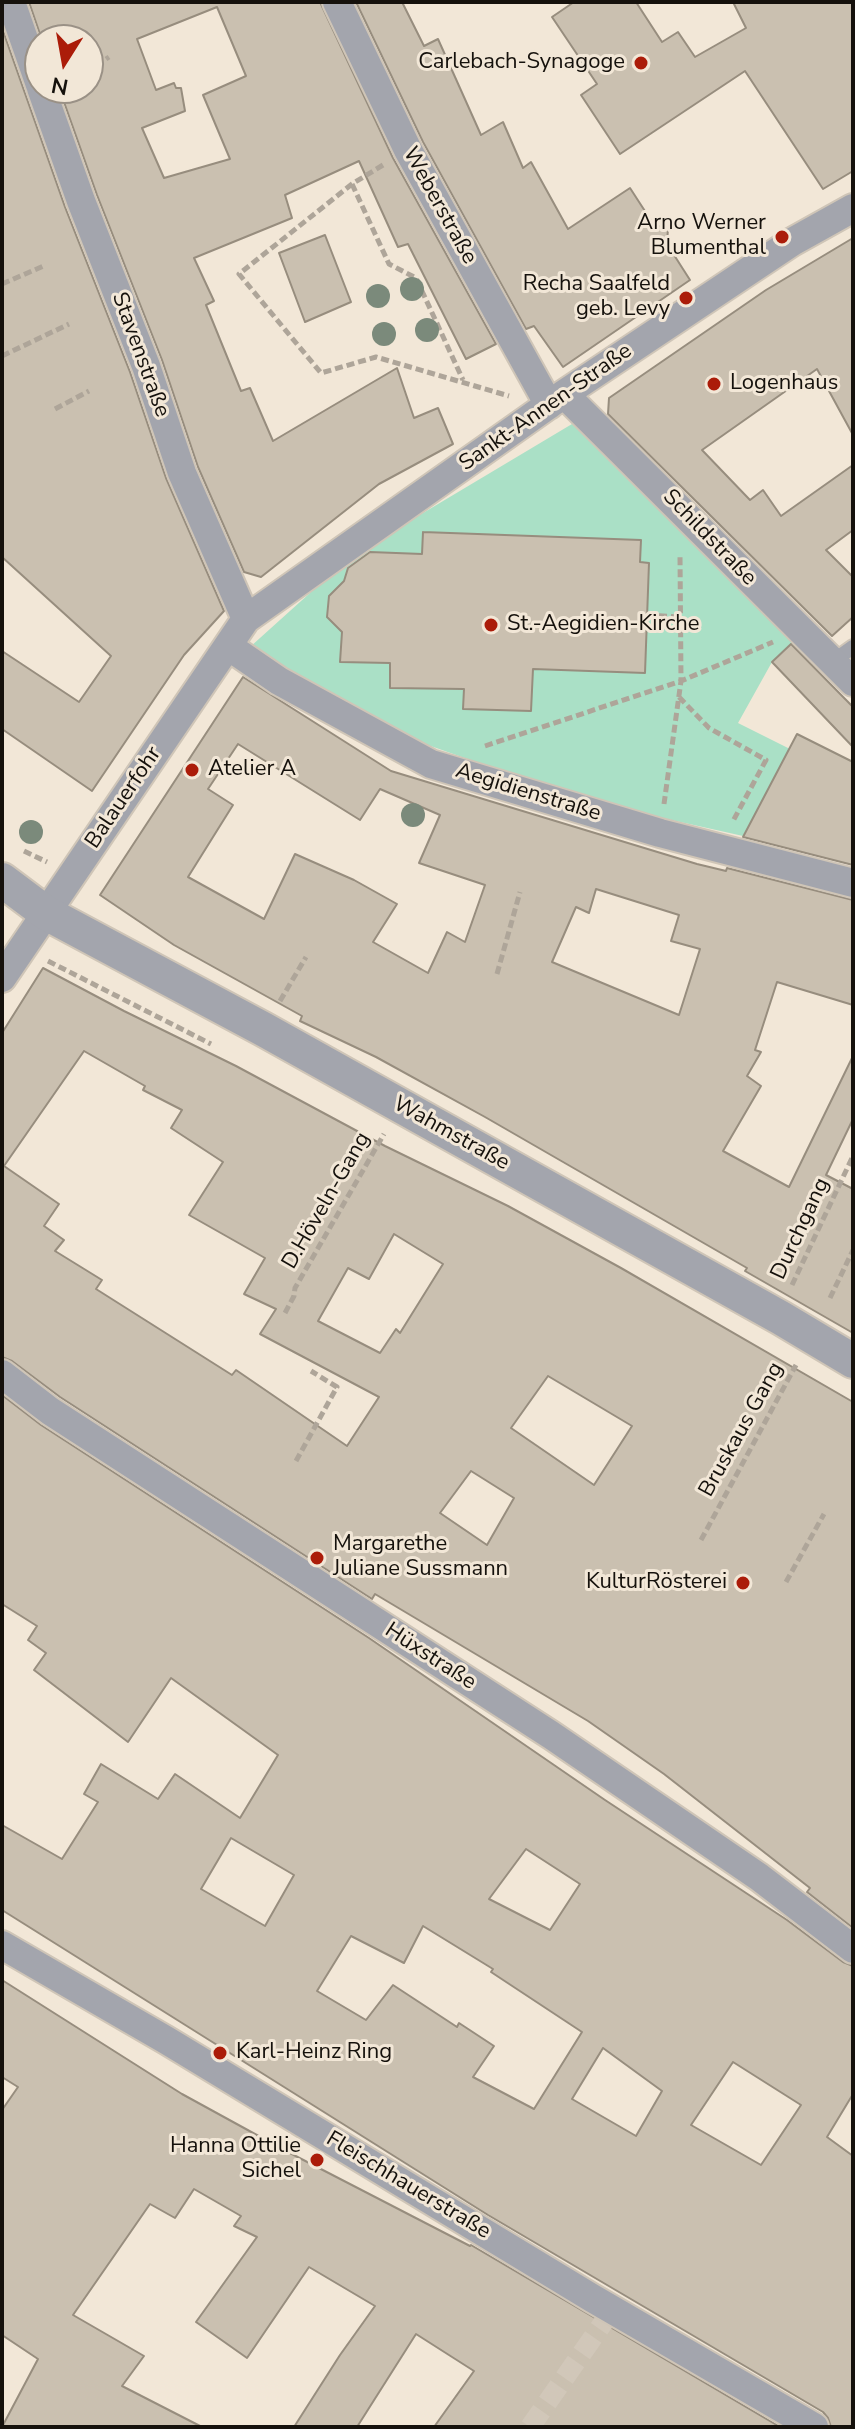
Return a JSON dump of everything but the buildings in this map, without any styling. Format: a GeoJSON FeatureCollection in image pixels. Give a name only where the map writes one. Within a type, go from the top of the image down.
{"type":"FeatureCollection","features":[{"type":"Feature","properties":{"kind":"street","name":"Stavenstraße"},"geometry":{"type":"LineString","coordinates":[[11,2],[24,40]]}},
{"type":"Feature","properties":{"kind":"street","name":"Weberstraße"},"geometry":{"type":"LineString","coordinates":[[337,2],[408,150],[557,400]]}},
{"type":"Feature","properties":{"kind":"street","name":"Stavenstraße"},"geometry":{"type":"LineString","coordinates":[[46,104],[146,366],[182,473],[246,619]]}},
{"type":"Feature","properties":{"kind":"street","name":"Sankt-Annen-Straße"},"geometry":{"type":"LineString","coordinates":[[246,619],[557,400],[792,242],[853,208]]}},
{"type":"Feature","properties":{"kind":"street","name":"Schildstraße"},"geometry":{"type":"LineString","coordinates":[[557,400],[679,507],[799,631],[842,654],[853,682]]}},
{"type":"Feature","properties":{"kind":"street","name":"Balauerfohr"},"geometry":{"type":"LineString","coordinates":[[2,978],[246,619]]}},
{"type":"Feature","properties":{"kind":"street","name":"Aegidienstraße"},"geometry":{"type":"LineString","coordinates":[[228,646],[279,681],[431,764],[660,833],[853,883]]}},
{"type":"Feature","properties":{"kind":"street","name":"Wahmstraße"},"geometry":{"type":"LineString","coordinates":[[2,880],[46,913],[400,1106],[778,1316],[853,1361]]}},
{"type":"Feature","properties":{"kind":"street","name":"Hüxstraße"},"geometry":{"type":"LineString","coordinates":[[2,1374],[50,1411],[551,1735],[759,1877],[853,1949]]}},
{"type":"Feature","properties":{"kind":"street","name":"Fleischhauerstraße"},"geometry":{"type":"LineString","coordinates":[[2,1945],[814,2427]]}},
{"type":"Feature","properties":{"kind":"path"},"geometry":{"type":"LineString","coordinates":[[408,150],[352,184],[239,274],[321,373],[376,357],[464,381],[491,392],[557,400]]}},
{"type":"Feature","properties":{"kind":"path"},"geometry":{"type":"LineString","coordinates":[[352,184],[389,264],[416,278],[464,381]]}},
{"type":"Feature","properties":{"kind":"path"},"geometry":{"type":"LineString","coordinates":[[2,284],[46,265]]}},
{"type":"Feature","properties":{"kind":"path"},"geometry":{"type":"LineString","coordinates":[[2,356],[69,324]]}},
{"type":"Feature","properties":{"kind":"path"},"geometry":{"type":"LineString","coordinates":[[55,409],[89,391]]}},
{"type":"Feature","properties":{"kind":"path"},"geometry":{"type":"LineString","coordinates":[[660,833],[681,681],[679,507]]}},
{"type":"Feature","properties":{"kind":"path"},"geometry":{"type":"LineString","coordinates":[[647,615],[680,617]]}},
{"type":"Feature","properties":{"kind":"path"},"geometry":{"type":"LineString","coordinates":[[431,764],[681,681],[799,631]]}},
{"type":"Feature","properties":{"kind":"path"},"geometry":{"type":"LineString","coordinates":[[679,697],[709,728],[766,760],[720,847]]}},
{"type":"Feature","properties":{"kind":"path"},"geometry":{"type":"LineString","coordinates":[[14,847],[72,876]]}},
{"type":"Feature","properties":{"kind":"path"},"geometry":{"type":"LineString","coordinates":[[497,974],[520,892]]}},
{"type":"Feature","properties":{"kind":"path"},"geometry":{"type":"LineString","coordinates":[[290,983],[306,957]]}},
{"type":"Feature","properties":{"kind":"path","name":"D.Höveln-Gang"},"geometry":{"type":"LineString","coordinates":[[285,1313],[295,1288],[400,1106]]}},
{"type":"Feature","properties":{"kind":"path","name":"Durchgang"},"geometry":{"type":"LineString","coordinates":[[778,1316],[853,1156]]}},
{"type":"Feature","properties":{"kind":"path"},"geometry":{"type":"LineString","coordinates":[[830,1298],[853,1250]]}},
{"type":"Feature","properties":{"kind":"path","name":"Bruskaus Gang"},"geometry":{"type":"LineString","coordinates":[[701,1540],[812,1336]]}},
{"type":"Feature","properties":{"kind":"path"},"geometry":{"type":"LineString","coordinates":[[296,1461],[337,1387],[311,1371]]}},
{"type":"Feature","properties":{"kind":"path"},"geometry":{"type":"LineString","coordinates":[[786,1582],[824,1514]]}},
{"type":"Feature","properties":{"kind":"green space"},"geometry":{"type":"Polygon","coordinates":[[[572,424],[793,643],[772,662],[738,723],[790,749],[743,836],[649,815],[510,774],[425,744],[326,693],[250,647],[351,556],[572,424]]]}},
{"type":"Feature","properties":{"kind":"tunnel"},"geometry":{"type":"LineString","coordinates":[[530,2427],[613,2309]]}},
{"type":"Feature","properties":{"kind":"place","name":"Carlebach-Synagoge"},"geometry":{"type":"Point","coordinates":[641,63]}},
{"type":"Feature","properties":{"kind":"place","name":"Arno Werner Blumenthal"},"geometry":{"type":"Point","coordinates":[782,237]}},
{"type":"Feature","properties":{"kind":"place","name":"Recha Saalfeld geb. Levy"},"geometry":{"type":"Point","coordinates":[686,298]}},
{"type":"Feature","properties":{"kind":"place","name":"Logenhaus"},"geometry":{"type":"Point","coordinates":[714,384]}},
{"type":"Feature","properties":{"kind":"place","name":"St.-Aegidien-Kirche"},"geometry":{"type":"Point","coordinates":[491,625]}},
{"type":"Feature","properties":{"kind":"place","name":"Atelier A"},"geometry":{"type":"Point","coordinates":[192,770]}},
{"type":"Feature","properties":{"kind":"place","name":"Margarethe Juliane Sussmann"},"geometry":{"type":"Point","coordinates":[317,1558]}},
{"type":"Feature","properties":{"kind":"place","name":"KulturRösterei"},"geometry":{"type":"Point","coordinates":[743,1583]}},
{"type":"Feature","properties":{"kind":"place","name":"Karl-Heinz Ring"},"geometry":{"type":"Point","coordinates":[220,2053]}},
{"type":"Feature","properties":{"kind":"place","name":"Hanna Ottilie Sichel"},"geometry":{"type":"Point","coordinates":[317,2160]}}]}
